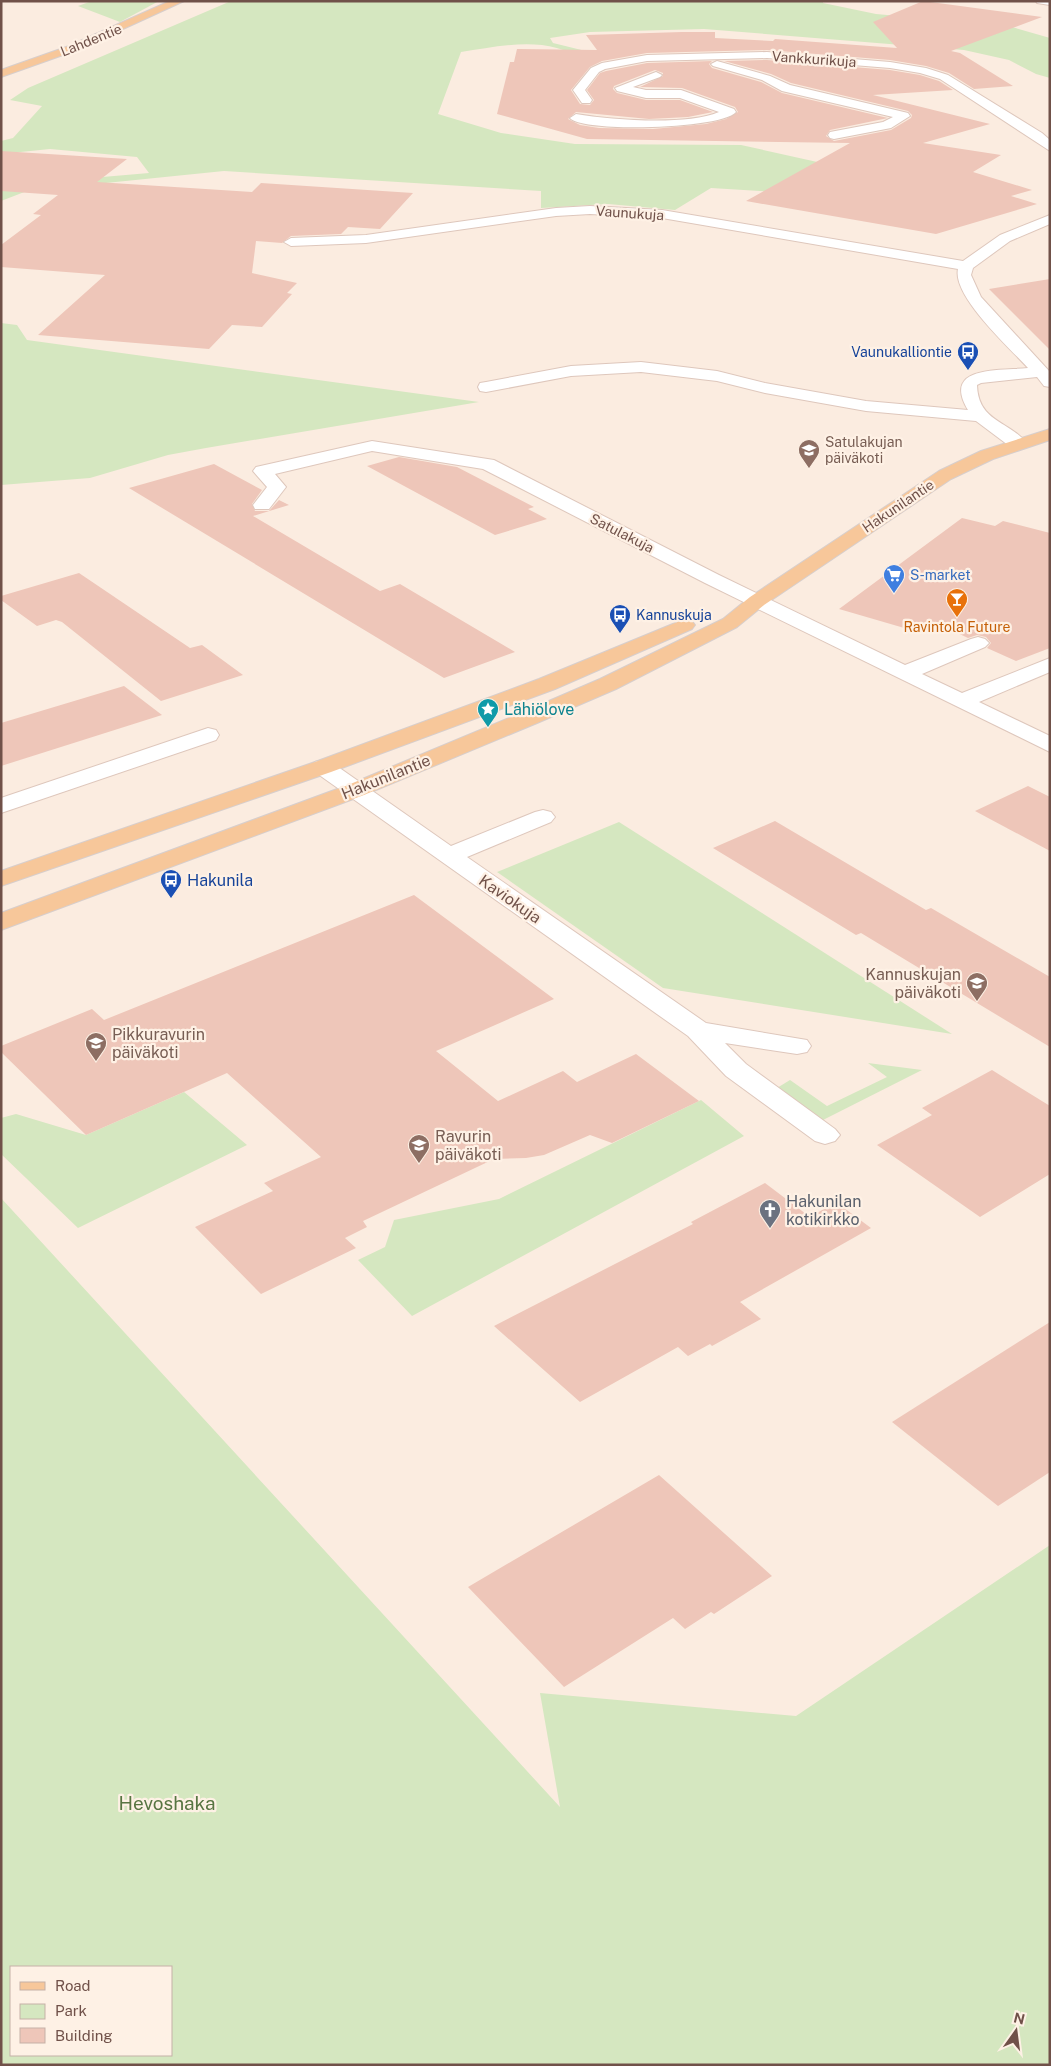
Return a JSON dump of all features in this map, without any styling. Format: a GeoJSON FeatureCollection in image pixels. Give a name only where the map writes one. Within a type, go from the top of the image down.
{"type":"FeatureCollection","features":[{"type":"Feature","properties":{"kind":"main road","name":"Lahdentie"},"geometry":{"type":"LineString","coordinates":[[1,74],[81,45],[179,1]]}},
{"type":"Feature","properties":{"kind":"main road","name":"Hakunilantie"},"geometry":{"type":"LineString","coordinates":[[1,922],[356,790],[608,684],[730,623],[757,601],[945,475],[987,455],[1050,434]]}},
{"type":"Feature","properties":{"kind":"main road","name":"Hakunilantie"},"geometry":{"type":"LineString","coordinates":[[1,879],[323,767],[555,680],[642,645],[708,613],[757,601]]}},
{"type":"Feature","properties":{"kind":"street"},"geometry":{"type":"LineString","coordinates":[[1041,1],[1050,2]]}},
{"type":"Feature","properties":{"kind":"street"},"geometry":{"type":"LineString","coordinates":[[706,55],[710,61],[719,65],[766,78],[786,88],[904,116],[887,125],[834,135]]}},
{"type":"Feature","properties":{"kind":"street","name":"Vankkurikuja"},"geometry":{"type":"LineString","coordinates":[[600,106],[578,90],[595,70],[602,66],[639,59],[706,55],[796,57],[922,70],[955,82],[1038,136],[1050,147]]}},
{"type":"Feature","properties":{"kind":"street"},"geometry":{"type":"LineString","coordinates":[[576,118],[627,124],[711,119],[730,112],[681,94],[646,94],[616,89],[656,75]]}},
{"type":"Feature","properties":{"kind":"street"},"geometry":{"type":"LineString","coordinates":[[613,109],[659,121]]}},
{"type":"Feature","properties":{"kind":"street","name":"Vaunukuja"},"geometry":{"type":"LineString","coordinates":[[291,242],[366,239],[556,212],[598,210],[662,214],[966,266]]}},
{"type":"Feature","properties":{"kind":"street"},"geometry":{"type":"LineString","coordinates":[[1044,377],[1024,352],[974,299],[964,275],[966,266],[1016,231],[1050,219]]}},
{"type":"Feature","properties":{"kind":"street"},"geometry":{"type":"LineString","coordinates":[[486,387],[571,371],[640,366],[717,376],[765,388],[866,406],[982,416]]}},
{"type":"Feature","properties":{"kind":"street"},"geometry":{"type":"LineString","coordinates":[[1018,444],[996,430],[982,416],[971,402],[968,391],[969,383],[977,378],[1044,377]]}},
{"type":"Feature","properties":{"kind":"street","name":"Satulakuja"},"geometry":{"type":"LineString","coordinates":[[262,505],[277,487],[262,470],[372,446],[488,464],[757,601]]}},
{"type":"Feature","properties":{"kind":"street"},"geometry":{"type":"LineString","coordinates":[[757,601],[962,700],[1050,745]]}},
{"type":"Feature","properties":{"kind":"street"},"geometry":{"type":"LineString","coordinates":[[905,672],[978,643]]}},
{"type":"Feature","properties":{"kind":"street"},"geometry":{"type":"LineString","coordinates":[[962,700],[1050,664]]}},
{"type":"Feature","properties":{"kind":"street"},"geometry":{"type":"LineString","coordinates":[[1,806],[208,735]]}},
{"type":"Feature","properties":{"kind":"street","name":"Kaviokuja"},"geometry":{"type":"LineString","coordinates":[[323,767],[698,1030],[736,1070],[825,1135]]}},
{"type":"Feature","properties":{"kind":"street"},"geometry":{"type":"LineString","coordinates":[[449,855],[543,817]]}},
{"type":"Feature","properties":{"kind":"street","name":"Kaviokuja"},"geometry":{"type":"LineString","coordinates":[[698,1030],[797,1046]]}},
{"type":"Feature","properties":{"kind":"green space"},"geometry":{"type":"Polygon","coordinates":[[[92,1],[159,1],[120,22],[78,6],[92,1]]]}},
{"type":"Feature","properties":{"kind":"green space"},"geometry":{"type":"Polygon","coordinates":[[[231,1],[823,1],[823,3],[876,14],[932,19],[988,20],[1050,38],[1050,78],[1036,74],[1009,60],[964,50],[704,29],[590,32],[550,38],[553,43],[610,57],[592,57],[532,44],[461,52],[438,114],[501,133],[575,144],[741,145],[912,183],[925,201],[711,188],[675,210],[608,204],[541,208],[541,191],[224,171],[27,191],[1,201],[1,183],[21,184],[149,173],[137,157],[50,149],[1,154],[1,141],[13,138],[42,106],[10,100],[28,88],[231,1]]]}},
{"type":"Feature","properties":{"kind":"green space"},"geometry":{"type":"Polygon","coordinates":[[[1,323],[17,325],[27,340],[479,402],[168,455],[90,478],[1,485],[1,323]]]}},
{"type":"Feature","properties":{"kind":"green space"},"geometry":{"type":"Polygon","coordinates":[[[619,822],[952,1034],[663,988],[497,872],[619,822]]]}},
{"type":"Feature","properties":{"kind":"green space"},"geometry":{"type":"Polygon","coordinates":[[[868,1063],[922,1070],[823,1120],[777,1088],[790,1080],[827,1106],[887,1077],[868,1063]]]}},
{"type":"Feature","properties":{"kind":"green space"},"geometry":{"type":"Polygon","coordinates":[[[184,1092],[247,1145],[78,1228],[1,1154],[1,1118],[16,1114],[86,1135],[184,1092]]]}},
{"type":"Feature","properties":{"kind":"green space"},"geometry":{"type":"Polygon","coordinates":[[[701,1100],[744,1136],[412,1316],[358,1260],[385,1247],[394,1220],[499,1199],[701,1100]]]}},
{"type":"Feature","properties":{"kind":"green space","name":"Hevoshaka"},"geometry":{"type":"Polygon","coordinates":[[[1,1198],[560,1807],[540,1693],[796,1716],[1050,1545],[1050,2065],[1,2065],[1,1198]]]}},
{"type":"Feature","properties":{"kind":"building"},"geometry":{"type":"Polygon","coordinates":[[[923,1],[1042,17],[951,51],[960,53],[1013,86],[974,89],[949,73],[926,66],[890,60],[767,50],[647,53],[602,61],[590,67],[571,90],[580,104],[590,105],[594,100],[587,90],[600,73],[647,63],[712,61],[709,64],[712,68],[761,82],[782,93],[888,118],[830,130],[826,136],[834,141],[891,130],[911,118],[912,115],[908,111],[791,83],[771,74],[724,61],[767,60],[890,70],[920,75],[939,81],[953,90],[873,95],[990,124],[923,143],[1001,155],[973,172],[1032,190],[1011,196],[1037,204],[936,234],[746,201],[850,143],[587,139],[497,114],[510,62],[514,62],[517,49],[597,50],[586,35],[682,32],[715,32],[715,38],[773,41],[775,39],[897,48],[873,22],[923,1]],[[655,70],[614,86],[613,89],[617,93],[646,100],[680,100],[713,112],[688,117],[649,119],[576,112],[568,119],[580,125],[599,128],[653,129],[706,124],[726,119],[738,112],[735,107],[682,88],[640,87],[663,76],[663,73],[655,70]]]}},
{"type":"Feature","properties":{"kind":"building"},"geometry":{"type":"Polygon","coordinates":[[[1,151],[127,159],[97,182],[252,192],[261,183],[413,193],[380,229],[348,227],[341,234],[291,236],[282,243],[256,241],[252,273],[297,283],[287,293],[292,294],[262,327],[232,325],[209,349],[38,335],[105,275],[1,267],[1,245],[41,215],[33,214],[58,195],[1,191],[1,151]]]}},
{"type":"Feature","properties":{"kind":"building"},"geometry":{"type":"Polygon","coordinates":[[[1050,279],[1050,350],[989,289],[1050,279]]]}},
{"type":"Feature","properties":{"kind":"building"},"geometry":{"type":"Polygon","coordinates":[[[399,457],[457,467],[534,507],[528,509],[547,519],[495,535],[367,466],[399,457]]]}},
{"type":"Feature","properties":{"kind":"building"},"geometry":{"type":"Polygon","coordinates":[[[214,464],[262,490],[252,504],[255,511],[269,511],[279,500],[289,505],[253,516],[380,591],[400,584],[515,652],[444,678],[129,488],[214,464]]]}},
{"type":"Feature","properties":{"kind":"building"},"geometry":{"type":"Polygon","coordinates":[[[962,518],[995,526],[1003,521],[1050,533],[1050,648],[1016,661],[987,648],[991,643],[986,637],[977,635],[968,638],[949,629],[939,633],[928,628],[918,632],[839,609],[962,518]]]}},
{"type":"Feature","properties":{"kind":"building"},"geometry":{"type":"Polygon","coordinates":[[[79,573],[190,648],[202,645],[243,675],[161,701],[62,622],[56,620],[37,626],[1,600],[1,596],[79,573]]]}},
{"type":"Feature","properties":{"kind":"building"},"geometry":{"type":"Polygon","coordinates":[[[124,686],[162,715],[1,766],[1,723],[124,686]]]}},
{"type":"Feature","properties":{"kind":"building"},"geometry":{"type":"Polygon","coordinates":[[[1028,786],[1050,797],[1050,851],[975,811],[1028,786]]]}},
{"type":"Feature","properties":{"kind":"building"},"geometry":{"type":"Polygon","coordinates":[[[775,821],[926,910],[931,908],[1050,977],[1050,1047],[861,933],[856,935],[713,848],[775,821]]]}},
{"type":"Feature","properties":{"kind":"building"},"geometry":{"type":"Polygon","coordinates":[[[414,895],[554,999],[436,1051],[498,1101],[563,1071],[577,1082],[636,1054],[699,1101],[612,1143],[590,1135],[544,1155],[526,1158],[494,1159],[363,1221],[367,1227],[345,1238],[356,1248],[261,1294],[195,1227],[273,1191],[264,1183],[321,1157],[227,1073],[86,1135],[1,1052],[1,1046],[92,1009],[104,1020],[414,895]]]}},
{"type":"Feature","properties":{"kind":"building"},"geometry":{"type":"Polygon","coordinates":[[[992,1070],[1050,1106],[1050,1174],[980,1217],[877,1145],[932,1115],[922,1108],[992,1070]]]}},
{"type":"Feature","properties":{"kind":"building"},"geometry":{"type":"Polygon","coordinates":[[[765,1183],[810,1217],[836,1202],[871,1228],[740,1302],[761,1319],[712,1346],[710,1344],[688,1356],[678,1347],[580,1402],[494,1326],[693,1224],[691,1222],[765,1183]]]}},
{"type":"Feature","properties":{"kind":"building"},"geometry":{"type":"Polygon","coordinates":[[[1050,1322],[1050,1472],[998,1506],[892,1422],[1050,1322]]]}},
{"type":"Feature","properties":{"kind":"building"},"geometry":{"type":"Polygon","coordinates":[[[659,1475],[772,1576],[714,1614],[711,1612],[685,1629],[673,1618],[564,1687],[468,1587],[659,1475]]]}},
{"type":"Feature","properties":{"kind":"place","name":"Vaunukalliontie"},"geometry":{"type":"Point","coordinates":[968,371]}},
{"type":"Feature","properties":{"kind":"place","name":"Satulakujan päiväkoti"},"geometry":{"type":"Point","coordinates":[809,469]}},
{"type":"Feature","properties":{"kind":"place","name":"S-market"},"geometry":{"type":"Point","coordinates":[894,594]}},
{"type":"Feature","properties":{"kind":"place","name":"Ravintola Future"},"geometry":{"type":"Point","coordinates":[957,618]}},
{"type":"Feature","properties":{"kind":"place","name":"Kannuskuja"},"geometry":{"type":"Point","coordinates":[620,634]}},
{"type":"Feature","properties":{"kind":"place","name":"Lähiölove"},"geometry":{"type":"Point","coordinates":[488,728]}},
{"type":"Feature","properties":{"kind":"place","name":"Hakunila"},"geometry":{"type":"Point","coordinates":[171,899]}},
{"type":"Feature","properties":{"kind":"place","name":"Kannuskujan päiväkoti"},"geometry":{"type":"Point","coordinates":[977,1002]}},
{"type":"Feature","properties":{"kind":"place","name":"Pikkuravurin päiväkoti"},"geometry":{"type":"Point","coordinates":[96,1062]}},
{"type":"Feature","properties":{"kind":"place","name":"Ravurin päiväkoti"},"geometry":{"type":"Point","coordinates":[419,1164]}},
{"type":"Feature","properties":{"kind":"place","name":"Hakunilan kotikirkko"},"geometry":{"type":"Point","coordinates":[770,1229]}}]}
